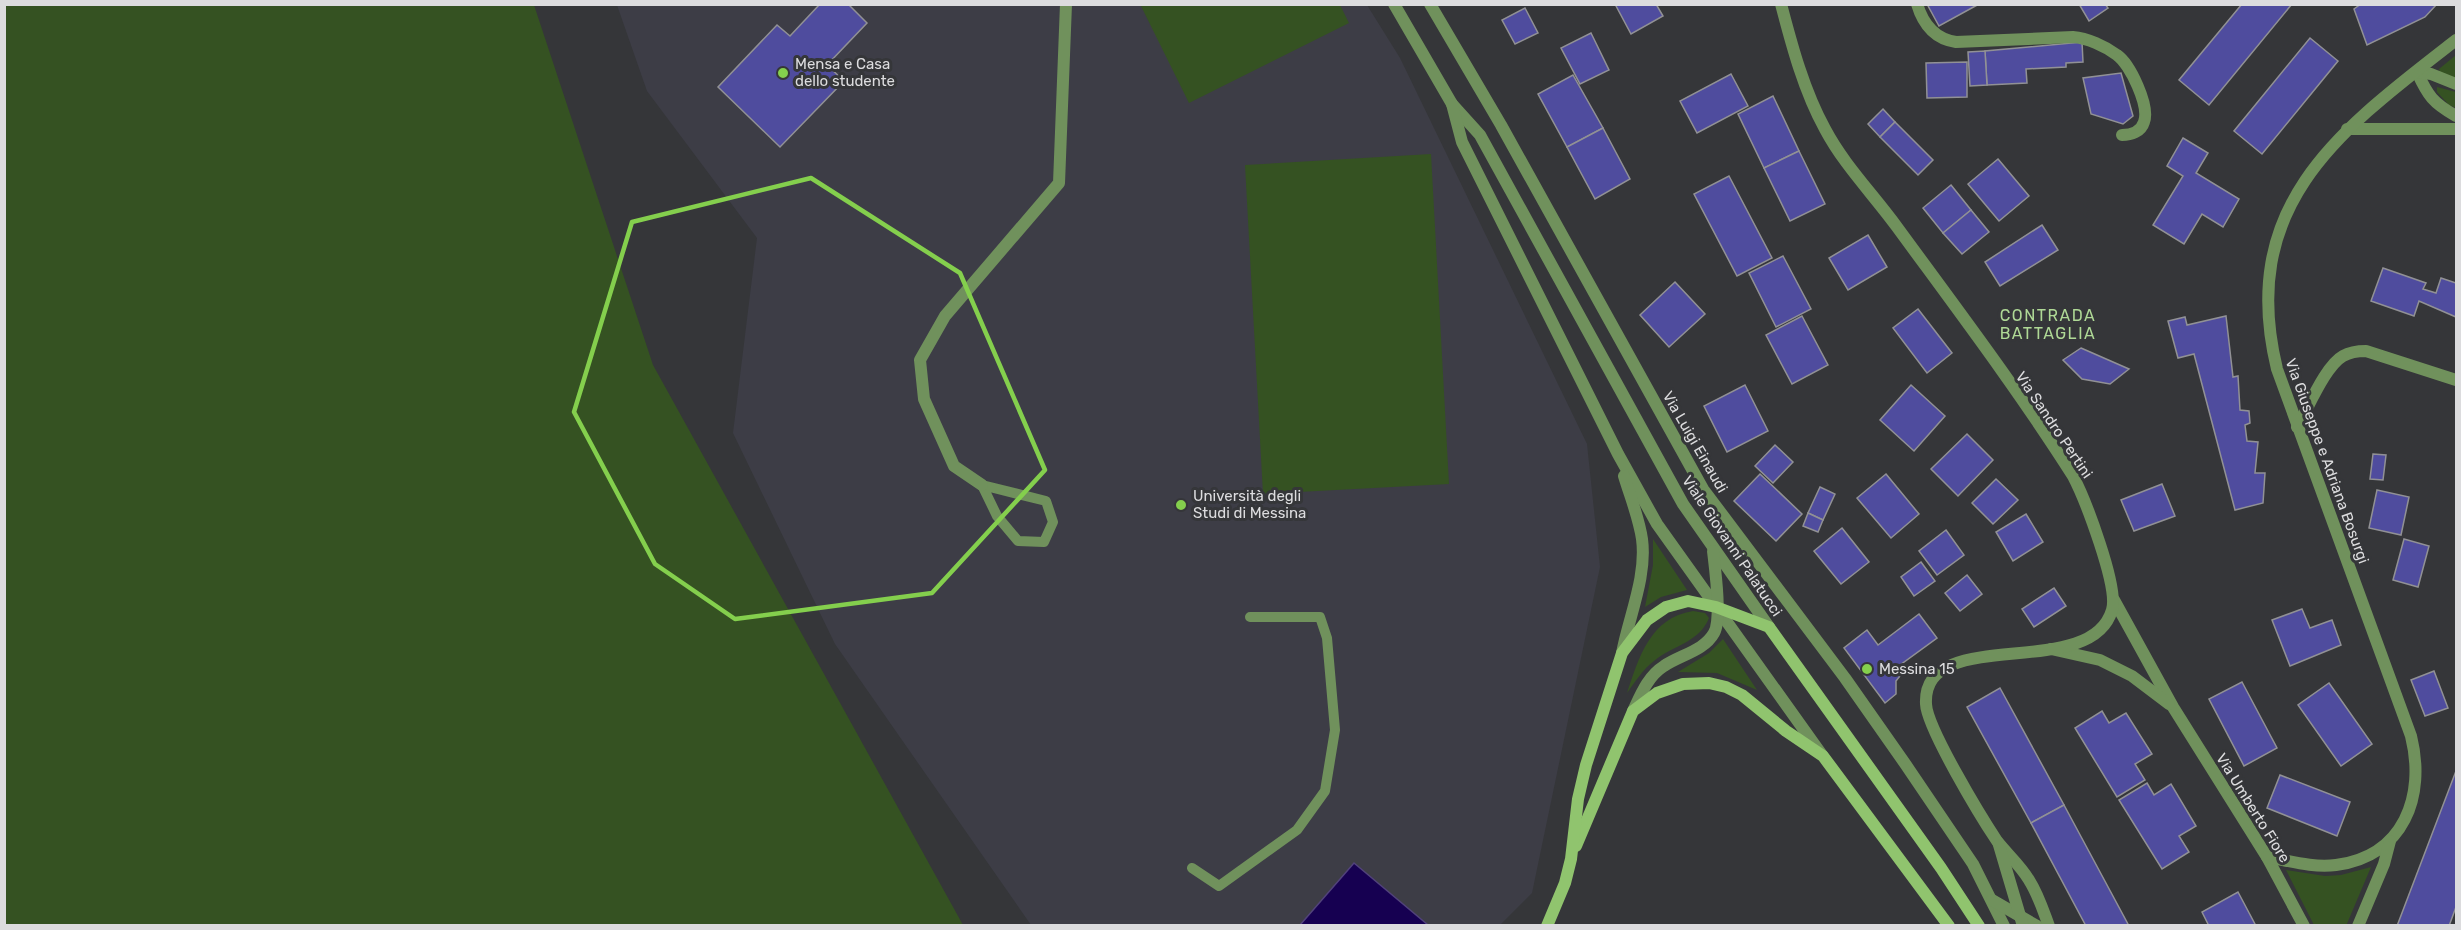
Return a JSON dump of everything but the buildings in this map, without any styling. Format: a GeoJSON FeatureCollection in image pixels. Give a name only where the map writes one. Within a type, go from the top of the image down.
{"type":"FeatureCollection","features":[{"type":"Feature","properties":{"kind":"main road"},"geometry":{"type":"LineString","coordinates":[[1571,859],[1578,800],[1586,765],[1622,653],[1647,620],[1666,608],[1688,601],[1716,607],[1769,627]]}},
{"type":"Feature","properties":{"kind":"main road","name":"Viale Giovanni Palatucci"},"geometry":{"type":"LineString","coordinates":[[1769,627],[1941,868],[1979,926]]}},
{"type":"Feature","properties":{"kind":"main road"},"geometry":{"type":"LineString","coordinates":[[1548,926],[1571,859],[1633,711],[1657,693],[1683,684],[1709,683],[1726,687],[1742,695],[1786,731],[1823,756]]}},
{"type":"Feature","properties":{"kind":"main road","name":"Viale Giovanni Palatucci"},"geometry":{"type":"LineString","coordinates":[[1823,756],[1949,926]]}},
{"type":"Feature","properties":{"kind":"street"},"geometry":{"type":"LineString","coordinates":[[982,485],[954,466],[924,399],[920,360],[945,316],[1059,183],[1066,4]]}},
{"type":"Feature","properties":{"kind":"street","name":"Viale Giovanni Palatucci"},"geometry":{"type":"LineString","coordinates":[[1394,4],[1452,104],[1480,135],[1683,504],[1769,627]]}},
{"type":"Feature","properties":{"kind":"street","name":"Via Luigi Einaudi"},"geometry":{"type":"LineString","coordinates":[[1430,4],[1501,126],[1703,489],[1893,745],[1973,864],[2004,926]]}},
{"type":"Feature","properties":{"kind":"street","name":"Via Sandro Pertini"},"geometry":{"type":"LineString","coordinates":[[1781,4],[1799,65],[1817,111],[1839,153],[1911,247],[2073,476],[2088,511],[2114,600]]}},
{"type":"Feature","properties":{"kind":"street"},"geometry":{"type":"LineString","coordinates":[[1917,4],[1920,15],[1928,26],[1944,40],[1956,42],[2073,37],[2083,38],[2117,55],[2133,76],[2145,110],[2144,122],[2140,130],[2131,135],[2122,135]]}},
{"type":"Feature","properties":{"kind":"street","name":"Via Giuseppe e Adriana Bosurgi"},"geometry":{"type":"LineString","coordinates":[[2358,926],[2384,864],[2390,841],[2411,808],[2417,776],[2416,756],[2411,736],[2272,351],[2268,308],[2269,269],[2278,232],[2303,181],[2347,129],[2457,40]]}},
{"type":"Feature","properties":{"kind":"street"},"geometry":{"type":"LineString","coordinates":[[2417,72],[2431,74],[2457,84]]}},
{"type":"Feature","properties":{"kind":"street"},"geometry":{"type":"LineString","coordinates":[[2417,72],[2426,92],[2437,105],[2457,116]]}},
{"type":"Feature","properties":{"kind":"street","name":"Viale Giovanni Palatucci"},"geometry":{"type":"LineString","coordinates":[[1452,104],[1462,142],[1618,454],[1658,525],[1823,756]]}},
{"type":"Feature","properties":{"kind":"street"},"geometry":{"type":"LineString","coordinates":[[2347,129],[2457,129]]}},
{"type":"Feature","properties":{"kind":"street"},"geometry":{"type":"LineString","coordinates":[[2298,427],[2331,368],[2342,356],[2354,351],[2366,351],[2457,380]]}},
{"type":"Feature","properties":{"kind":"street"},"geometry":{"type":"LineString","coordinates":[[1618,454],[1642,538],[1643,553],[1640,581],[1622,653]]}},
{"type":"Feature","properties":{"kind":"street"},"geometry":{"type":"LineString","coordinates":[[1633,711],[1643,689],[1655,673],[1672,661],[1700,647],[1710,638],[1717,623],[1717,576],[1712,546]]}},
{"type":"Feature","properties":{"kind":"street"},"geometry":{"type":"LineString","coordinates":[[2049,926],[2029,880],[1998,841],[1932,728],[1926,710],[1927,692],[1930,684],[1941,671],[1959,662],[2072,645],[2093,635],[2108,619],[2114,600]]}},
{"type":"Feature","properties":{"kind":"street","name":"Via Umberto Fiore"},"geometry":{"type":"LineString","coordinates":[[2114,600],[2174,707],[2267,857],[2304,926]]}},
{"type":"Feature","properties":{"kind":"street","name":"Via Umberto Fiore"},"geometry":{"type":"LineString","coordinates":[[2050,649],[2100,660],[2132,676],[2174,707]]}},
{"type":"Feature","properties":{"kind":"street"},"geometry":{"type":"LineString","coordinates":[[1998,841],[2022,921]]}},
{"type":"Feature","properties":{"kind":"street","name":"Via Giuseppe e Adriana Bosurgi"},"geometry":{"type":"LineString","coordinates":[[2267,857],[2321,866],[2337,865],[2356,861],[2375,852],[2390,841]]}},
{"type":"Feature","properties":{"kind":"street"},"geometry":{"type":"LineString","coordinates":[[1992,900],[2022,921],[2037,926]]}},
{"type":"Feature","properties":{"kind":"lane"},"geometry":{"type":"LineString","coordinates":[[982,485],[1046,501],[1053,522],[1044,542],[1018,541],[997,516],[982,485]]}},
{"type":"Feature","properties":{"kind":"lane"},"geometry":{"type":"LineString","coordinates":[[1192,868],[1219,886],[1297,830],[1324,791],[1335,730],[1327,638],[1320,617],[1250,617]]}},
{"type":"Feature","properties":{"kind":"highlighted area"},"geometry":{"type":"Polygon","coordinates":[[[811,178],[960,273],[1045,470],[932,593],[735,619],[655,564],[574,412],[632,222],[811,178]]]}},
{"type":"Feature","properties":{"kind":"shaded area","name":"Università degli Studi di Messina"},"geometry":{"type":"Polygon","coordinates":[[[617,5],[1367,5],[1400,58],[1587,444],[1600,567],[1532,893],[1500,925],[1031,925],[835,644],[733,433],[757,238],[647,91],[617,5]]]}},
{"type":"Feature","properties":{"kind":"shaded area"},"geometry":{"type":"Polygon","coordinates":[[[1354,863],[1428,925],[1300,925],[1354,863]]]}},
{"type":"Feature","properties":{"kind":"green space"},"geometry":{"type":"Polygon","coordinates":[[[5,4],[534,5],[653,365],[963,925],[5,925],[5,4]]]}},
{"type":"Feature","properties":{"kind":"green space"},"geometry":{"type":"Polygon","coordinates":[[[1340,5],[1349,23],[1189,103],[1141,6],[1340,5]]]}},
{"type":"Feature","properties":{"kind":"green space"},"geometry":{"type":"Polygon","coordinates":[[[2456,55],[2456,78],[2440,73],[2439,69],[2456,55]]]}},
{"type":"Feature","properties":{"kind":"green space"},"geometry":{"type":"Polygon","coordinates":[[[2437,87],[2456,92],[2456,108],[2449,105],[2437,92],[2437,87]]]}},
{"type":"Feature","properties":{"kind":"green space"},"geometry":{"type":"Polygon","coordinates":[[[1431,154],[1449,484],[1263,494],[1245,165],[1431,154]]]}},
{"type":"Feature","properties":{"kind":"green space"},"geometry":{"type":"Polygon","coordinates":[[[1653,539],[1687,590],[1661,597],[1645,607],[1653,565],[1653,539]]]}},
{"type":"Feature","properties":{"kind":"green space"},"geometry":{"type":"Polygon","coordinates":[[[1693,611],[1705,613],[1709,618],[1705,626],[1692,638],[1650,664],[1627,693],[1642,653],[1656,631],[1678,615],[1693,611]]]}},
{"type":"Feature","properties":{"kind":"green space"},"geometry":{"type":"Polygon","coordinates":[[[1723,639],[1757,690],[1717,673],[1678,672],[1709,653],[1723,639]]]}},
{"type":"Feature","properties":{"kind":"green space"},"geometry":{"type":"Polygon","coordinates":[[[2371,867],[2346,926],[2314,925],[2286,870],[2325,876],[2341,875],[2371,867]]]}},
{"type":"Feature","properties":{"kind":"place","name":"Mensa e Casa dello studente"},"geometry":{"type":"Point","coordinates":[783,73]}},
{"type":"Feature","properties":{"kind":"place","name":"Università degli Studi di Messina"},"geometry":{"type":"Point","coordinates":[1181,505]}},
{"type":"Feature","properties":{"kind":"place","name":"Messina 15"},"geometry":{"type":"Point","coordinates":[1867,669]}},
{"type":"Feature","properties":{"kind":"district","name":"CONTRADA BATTAGLIA"},"geometry":{"type":"Point","coordinates":[2048,324]}}]}
